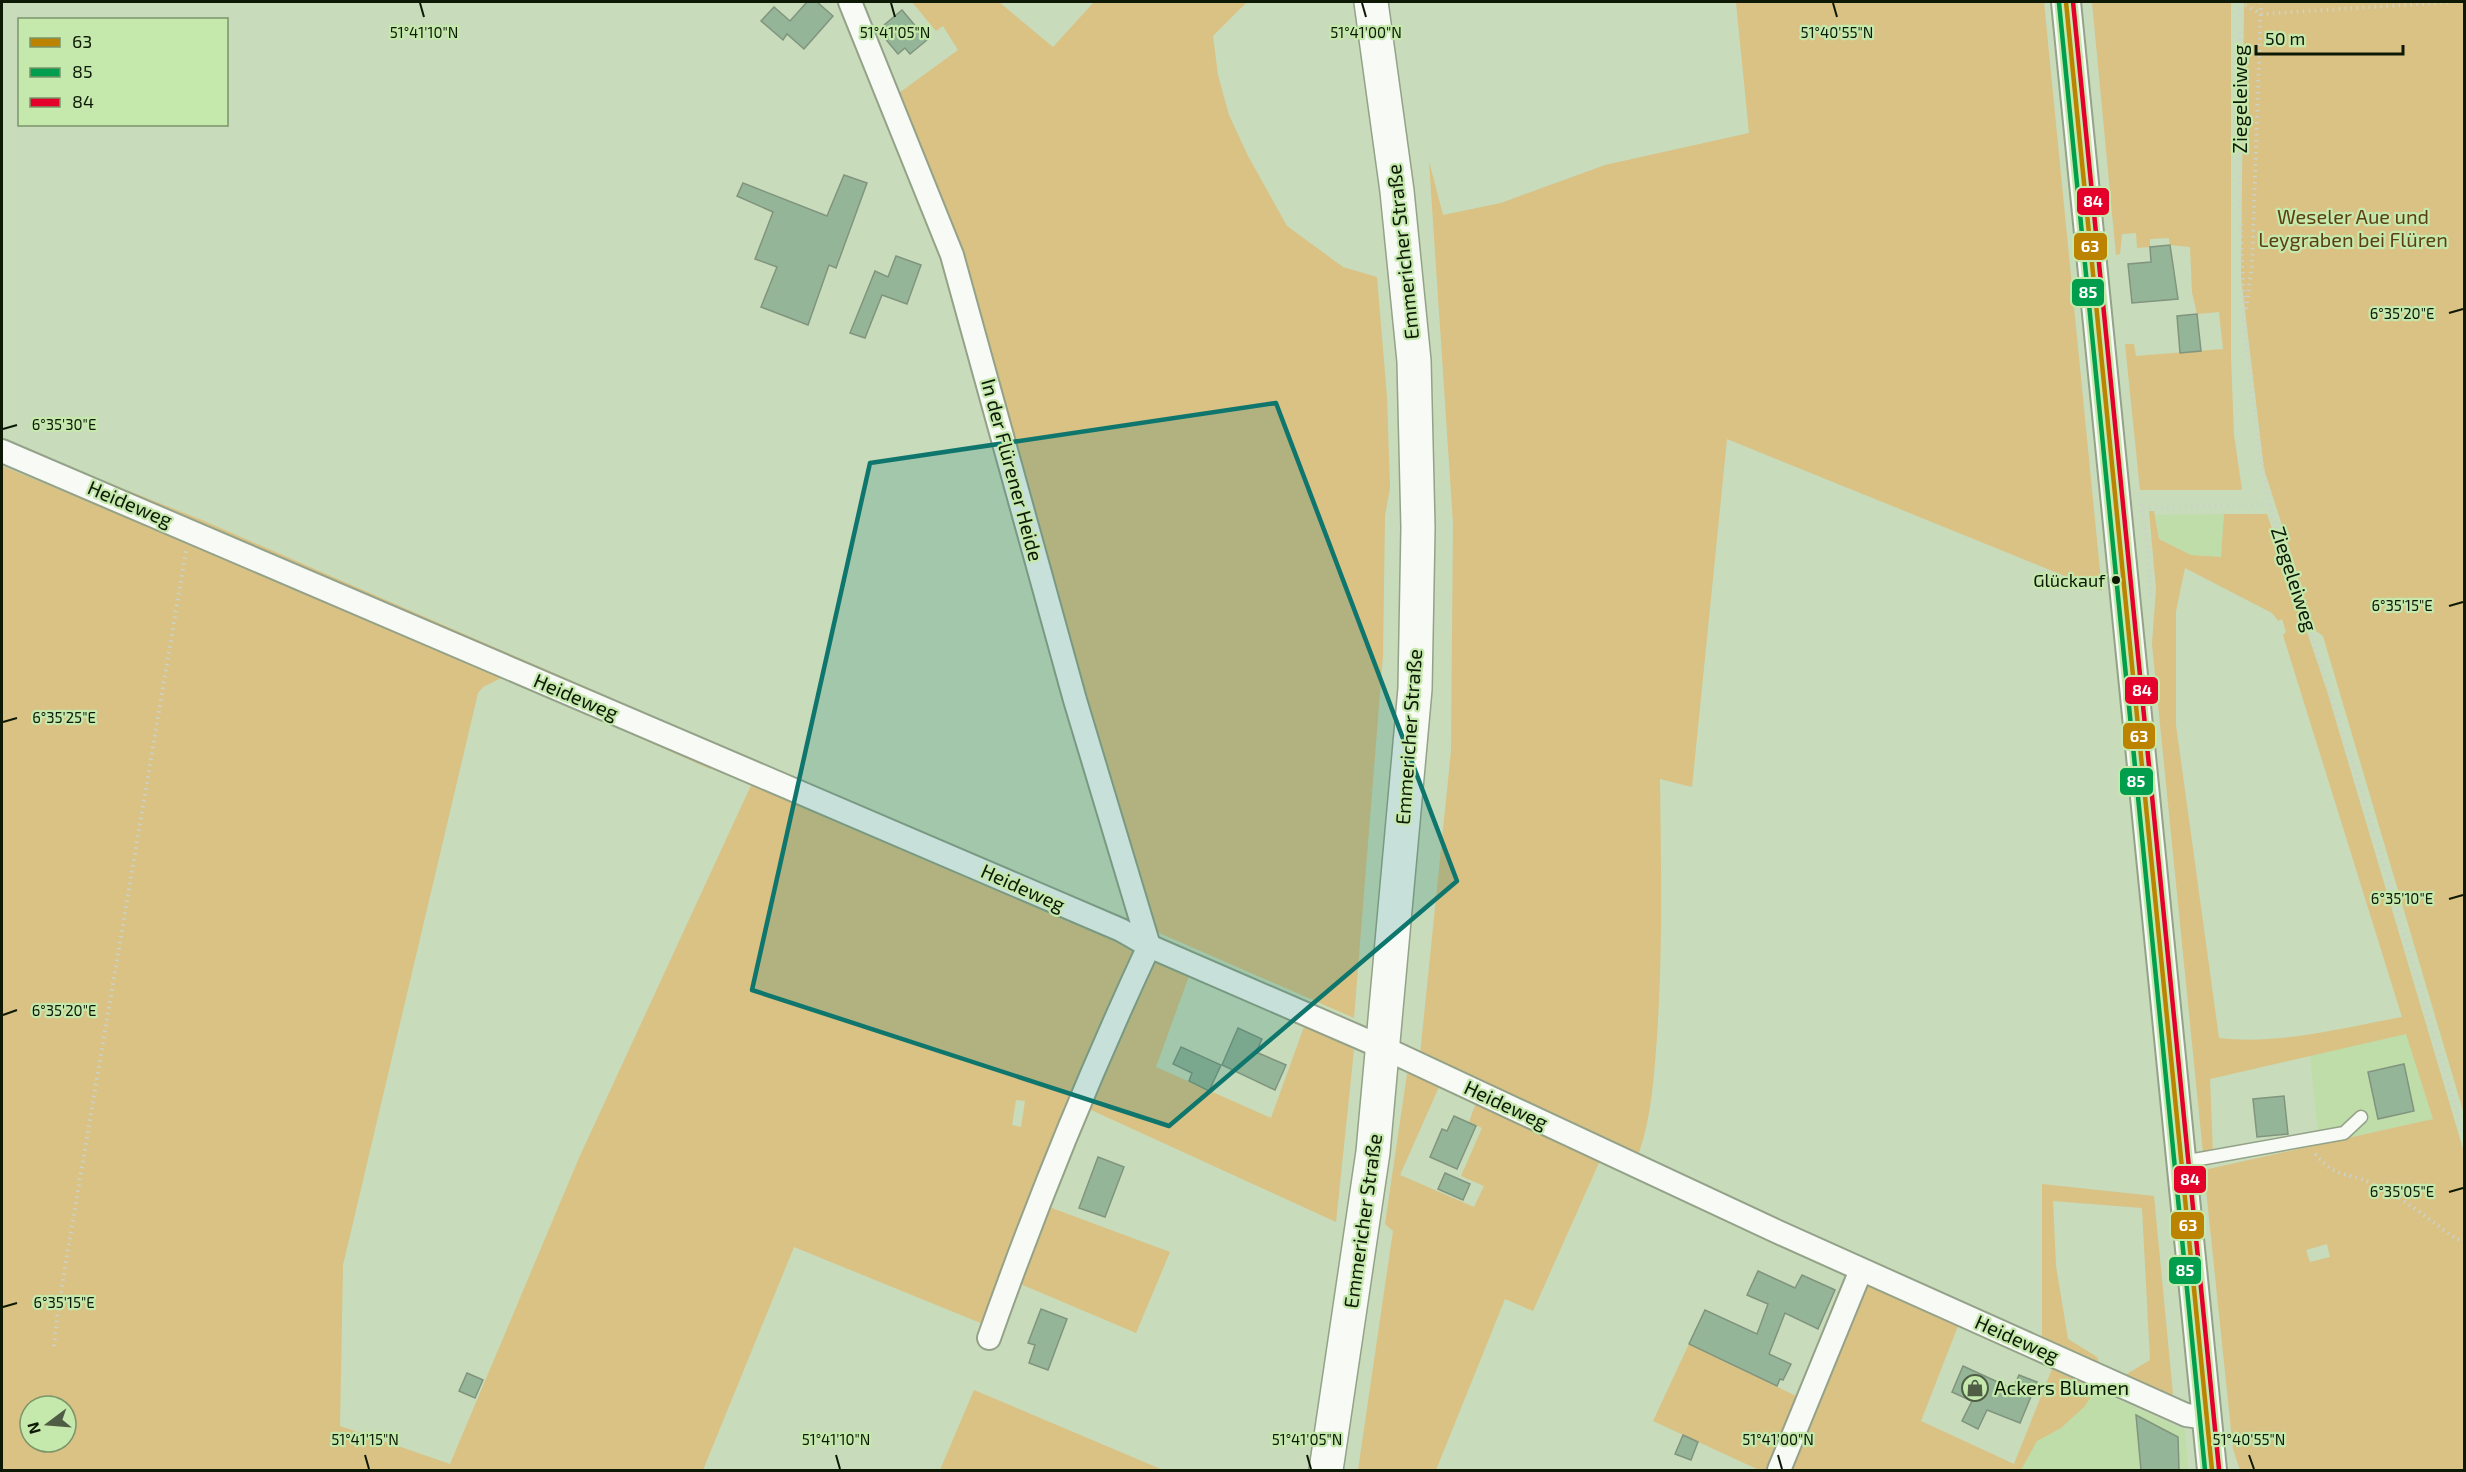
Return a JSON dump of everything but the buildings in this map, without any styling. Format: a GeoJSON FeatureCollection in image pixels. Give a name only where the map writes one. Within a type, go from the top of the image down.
{"type":"FeatureCollection","features":[{"type":"Feature","properties":{"kind":"main road","name":"Emmericher Straße"},"geometry":{"type":"LineString","coordinates":[[1326,1470],[1373,1152],[1415,689],[1418,528],[1414,361],[1397,191],[1371,2]]}},
{"type":"Feature","properties":{"kind":"street","name":"In der Flürener Heide"},"geometry":{"type":"LineString","coordinates":[[850,2],[952,255],[1075,700],[1149,946]]}},
{"type":"Feature","properties":{"kind":"street"},"geometry":{"type":"LineString","coordinates":[[2066,2],[2212,1470]]}},
{"type":"Feature","properties":{"kind":"street","name":"Heideweg"},"geometry":{"type":"LineString","coordinates":[[2,451],[191,530],[586,702],[848,811],[1121,930],[1149,946],[1384,1048],[1861,1270],[2186,1415],[2207,1418]]}},
{"type":"Feature","properties":{"kind":"street"},"geometry":{"type":"LineString","coordinates":[[989,1338],[1029,1226],[1098,1056],[1149,946]]}},
{"type":"Feature","properties":{"kind":"street"},"geometry":{"type":"LineString","coordinates":[[1779,1470],[1861,1270]]}},
{"type":"Feature","properties":{"kind":"lane"},"geometry":{"type":"LineString","coordinates":[[2183,1162],[2344,1132],[2361,1117]]}},
{"type":"Feature","properties":{"kind":"path"},"geometry":{"type":"LineString","coordinates":[[2240,2],[2261,14],[2452,2]]}},
{"type":"Feature","properties":{"kind":"path","name":"Ziegeleiweg"},"geometry":{"type":"LineString","coordinates":[[2240,2],[2240,202],[2244,322],[2257,435],[2270,504],[2360,788],[2464,1137]]}},
{"type":"Feature","properties":{"kind":"path"},"geometry":{"type":"LineString","coordinates":[[2244,322],[2252,265],[2261,2]]}},
{"type":"Feature","properties":{"kind":"path"},"geometry":{"type":"LineString","coordinates":[[2143,508],[2270,504]]}},
{"type":"Feature","properties":{"kind":"path"},"geometry":{"type":"LineString","coordinates":[[54,1346],[58,1309],[191,530]]}},
{"type":"Feature","properties":{"kind":"path"},"geometry":{"type":"LineString","coordinates":[[2314,1138],[2315,1154],[2330,1170],[2370,1182],[2410,1204],[2456,1239],[2464,1241]]}},
{"type":"Feature","properties":{"kind":"highlighted area"},"geometry":{"type":"Polygon","coordinates":[[[1276,403],[1457,881],[1169,1126],[752,990],[870,463],[1276,403]]]}},
{"type":"Feature","properties":{"kind":"shaded area"},"geometry":{"type":"Polygon","coordinates":[[[2224,514],[2221,557],[2191,555],[2159,539],[2156,515],[2224,514]]]}},
{"type":"Feature","properties":{"kind":"shaded area"},"geometry":{"type":"Polygon","coordinates":[[[2407,1034],[2433,1119],[2319,1144],[2310,1055],[2407,1034]]]}},
{"type":"Feature","properties":{"kind":"shaded area"},"geometry":{"type":"Polygon","coordinates":[[[2092,1388],[2185,1430],[2188,1470],[2021,1470],[2037,1441],[2061,1428],[2085,1406],[2091,1396],[2092,1388]]]}},
{"type":"Feature","properties":{"kind":"green space"},"geometry":{"type":"Polygon","coordinates":[[[912,2],[999,2],[1053,47],[1094,2],[1247,2],[1213,36],[1218,75],[1229,115],[1248,156],[1287,226],[1343,267],[1377,277],[1387,397],[1390,488],[1385,516],[1383,656],[1354,1018],[1150,929],[965,258],[899,93],[958,50],[943,26],[936,31],[912,2]]]}},
{"type":"Feature","properties":{"kind":"green space"},"geometry":{"type":"Polygon","coordinates":[[[1736,2],[2044,2],[2102,591],[1727,439],[1692,787],[1660,779],[1659,1004],[1652,1095],[1639,1153],[1420,1055],[1451,751],[1453,523],[1429,161],[1443,215],[1501,203],[1605,165],[1749,133],[1736,2]]]}},
{"type":"Feature","properties":{"kind":"green space"},"geometry":{"type":"Polygon","coordinates":[[[2092,2],[2231,2],[2231,358],[2234,435],[2242,490],[2140,490],[2125,344],[2134,344],[2136,356],[2223,349],[2219,312],[2197,314],[2192,292],[2190,247],[2170,245],[2169,238],[2150,239],[2150,247],[2137,248],[2136,233],[2122,234],[2120,254],[2116,255],[2092,2]]]}},
{"type":"Feature","properties":{"kind":"green space","name":"Weseler Aue und Leygraben bei Flüren"},"geometry":{"type":"Polygon","coordinates":[[[2244,2],[2464,2],[2464,1114],[2323,636],[2315,630],[2306,610],[2296,569],[2264,469],[2241,277],[2244,2]]]}},
{"type":"Feature","properties":{"kind":"green space"},"geometry":{"type":"Polygon","coordinates":[[[2,466],[99,506],[109,483],[202,520],[724,747],[710,769],[503,677],[483,687],[478,693],[343,1265],[340,1426],[450,1464],[579,1158],[754,779],[1133,944],[1137,954],[983,1324],[794,1247],[703,1470],[2,1470],[2,466]],[[1016,1100],[1012,1125],[1021,1127],[1025,1101],[1016,1100]]]}},
{"type":"Feature","properties":{"kind":"green space"},"geometry":{"type":"Polygon","coordinates":[[[2149,511],[2154,511],[2159,539],[2191,555],[2221,557],[2224,514],[2267,514],[2327,691],[2464,1152],[2464,1470],[2240,1470],[2233,1449],[2204,1170],[2433,1119],[2406,1034],[2210,1079],[2213,1155],[2203,1153],[2152,644],[2156,589],[2149,511]],[[2185,568],[2176,611],[2176,725],[2219,1038],[2242,1040],[2288,1037],[2402,1017],[2283,635],[2286,632],[2282,619],[2278,621],[2272,613],[2185,568]],[[2327,1244],[2306,1250],[2310,1262],[2330,1257],[2327,1244]]]}},
{"type":"Feature","properties":{"kind":"green space"},"geometry":{"type":"Polygon","coordinates":[[[1158,962],[1189,976],[1156,1067],[1271,1118],[1305,1024],[1336,1038],[1354,1050],[1336,1222],[1089,1109],[1150,966],[1158,962]]]}},
{"type":"Feature","properties":{"kind":"green space"},"geometry":{"type":"Polygon","coordinates":[[[1412,1071],[1442,1080],[1400,1175],[1474,1207],[1484,1186],[1461,1176],[1482,1128],[1469,1122],[1477,1100],[1602,1156],[1533,1311],[1505,1299],[1436,1470],[1358,1470],[1393,1231],[1385,1224],[1407,1074],[1412,1071]]]}},
{"type":"Feature","properties":{"kind":"green space"},"geometry":{"type":"Polygon","coordinates":[[[2042,1184],[2154,1196],[2173,1394],[2166,1398],[2122,1377],[2150,1360],[2142,1208],[2053,1201],[2056,1266],[2068,1339],[2097,1357],[2100,1366],[2042,1340],[2042,1184]]]}},
{"type":"Feature","properties":{"kind":"green space"},"geometry":{"type":"Polygon","coordinates":[[[1049,1207],[1170,1252],[1136,1333],[1018,1283],[1049,1207]]]}},
{"type":"Feature","properties":{"kind":"green space"},"geometry":{"type":"Polygon","coordinates":[[[1866,1283],[1958,1326],[1921,1421],[2014,1464],[2052,1369],[2092,1388],[2091,1396],[2085,1406],[2061,1428],[2037,1441],[2021,1470],[1788,1470],[1866,1283]]]}},
{"type":"Feature","properties":{"kind":"green space"},"geometry":{"type":"Polygon","coordinates":[[[1689,1344],[1800,1398],[1770,1470],[1759,1470],[1653,1421],[1689,1344]]]}},
{"type":"Feature","properties":{"kind":"green space"},"geometry":{"type":"Polygon","coordinates":[[[974,1390],[1163,1470],[940,1470],[974,1390]]]}},
{"type":"Feature","properties":{"kind":"transit line","name":"63"},"geometry":{"type":"LineString","coordinates":[[2066,2],[2212,1470]]}},
{"type":"Feature","properties":{"kind":"transit line","name":"84"},"geometry":{"type":"LineString","coordinates":[[2073,2],[2219,1469]]}},
{"type":"Feature","properties":{"kind":"transit line","name":"85"},"geometry":{"type":"LineString","coordinates":[[2059,3],[2205,1470]]}},
{"type":"Feature","properties":{"kind":"place","name":"Glückauf"},"geometry":{"type":"Point","coordinates":[2116,580]}},
{"type":"Feature","properties":{"kind":"place","name":"Ackers Blumen"},"geometry":{"type":"Point","coordinates":[1975,1388]}}]}
